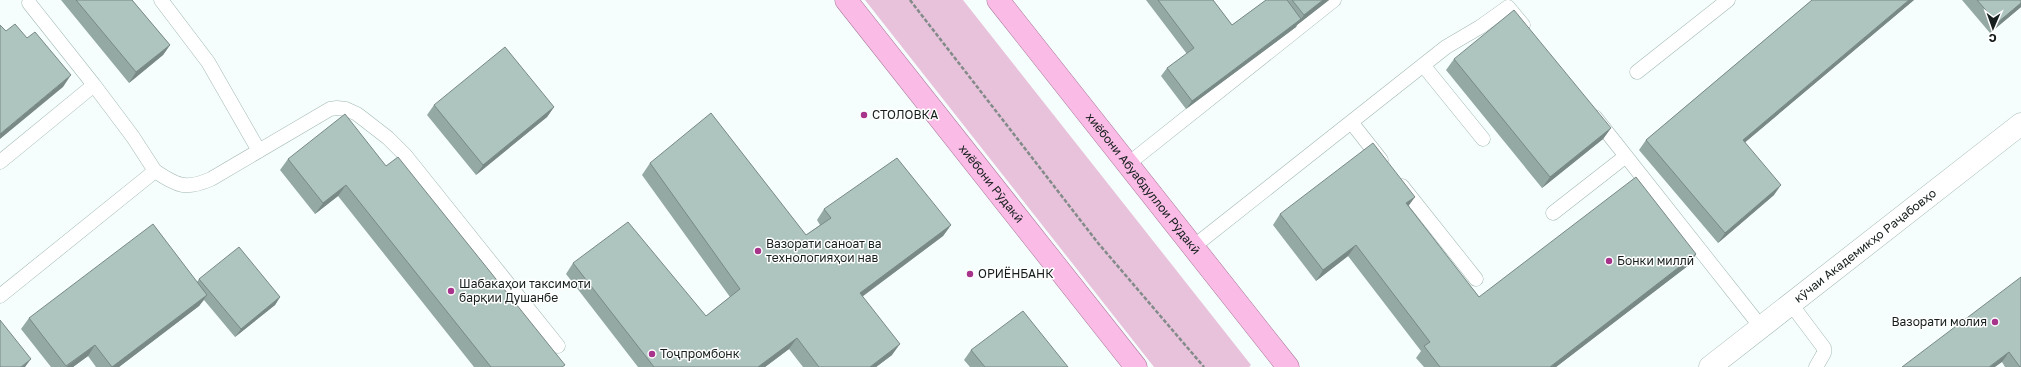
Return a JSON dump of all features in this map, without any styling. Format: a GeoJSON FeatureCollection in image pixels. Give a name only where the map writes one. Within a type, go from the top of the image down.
{"type":"FeatureCollection","features":[{"type":"Feature","properties":{"kind":"highway","name":"хиёбони Рӯдакӣ"},"geometry":{"type":"LineString","coordinates":[[846,0],[1136,367]]}},
{"type":"Feature","properties":{"kind":"highway","name":"хиёбони Абуабдуллои Рӯдакӣ"},"geometry":{"type":"LineString","coordinates":[[998,0],[1288,367]]}},
{"type":"Feature","properties":{"kind":"street","name":"кӯчаи Академикҳо Раҷабовҳо"},"geometry":{"type":"LineString","coordinates":[[1710,367],[2021,124]]}},
{"type":"Feature","properties":{"kind":"lane"},"geometry":{"type":"LineString","coordinates":[[161,0],[208,62],[259,152]]}},
{"type":"Feature","properties":{"kind":"lane"},"geometry":{"type":"LineString","coordinates":[[1128,164],[1334,0]]}},
{"type":"Feature","properties":{"kind":"lane"},"geometry":{"type":"LineString","coordinates":[[1638,72],[1728,0]]}},
{"type":"Feature","properties":{"kind":"lane"},"geometry":{"type":"LineString","coordinates":[[30,3],[133,137],[155,171],[180,186],[195,185],[211,179],[330,109],[346,109],[357,114],[388,138],[405,155],[558,346]]}},
{"type":"Feature","properties":{"kind":"lane"},"geometry":{"type":"LineString","coordinates":[[1193,247],[1446,47],[1480,27],[1512,4],[1533,38]]}},
{"type":"Feature","properties":{"kind":"lane"},"geometry":{"type":"LineString","coordinates":[[1423,65],[1483,140]]}},
{"type":"Feature","properties":{"kind":"lane"},"geometry":{"type":"LineString","coordinates":[[0,162],[94,85]]}},
{"type":"Feature","properties":{"kind":"lane"},"geometry":{"type":"LineString","coordinates":[[1587,106],[1761,327]]}},
{"type":"Feature","properties":{"kind":"lane"},"geometry":{"type":"LineString","coordinates":[[1351,122],[1476,279]]}},
{"type":"Feature","properties":{"kind":"lane"},"geometry":{"type":"LineString","coordinates":[[1553,213],[1626,156]]}},
{"type":"Feature","properties":{"kind":"lane"},"geometry":{"type":"LineString","coordinates":[[2,291],[155,171]]}},
{"type":"Feature","properties":{"kind":"lane"},"geometry":{"type":"LineString","coordinates":[[1791,304],[1824,348],[1824,353],[1816,367]]}},
{"type":"Feature","properties":{"kind":"path"},"geometry":{"type":"LineString","coordinates":[[910,0],[1098,243],[1204,367]]}},
{"type":"Feature","properties":{"kind":"shaded area"},"geometry":{"type":"Polygon","coordinates":[[[865,0],[963,0],[1251,365],[1249,367],[1154,367],[865,0]]]}},
{"type":"Feature","properties":{"kind":"building"},"geometry":{"type":"Polygon","coordinates":[[[76,0],[132,0],[170,45],[136,72],[76,0]]]}},
{"type":"Feature","properties":{"kind":"building"},"geometry":{"type":"Polygon","coordinates":[[[1158,0],[1213,0],[1232,25],[1266,0],[1287,0],[1301,19],[1192,101],[1167,68],[1194,48],[1158,0]]]}},
{"type":"Feature","properties":{"kind":"building"},"geometry":{"type":"Polygon","coordinates":[[[1292,0],[1323,0],[1304,15],[1292,0]]]}},
{"type":"Feature","properties":{"kind":"building"},"geometry":{"type":"Polygon","coordinates":[[[1812,0],[1909,0],[1743,140],[1781,185],[1725,233],[1646,140],[1812,0]]]}},
{"type":"Feature","properties":{"kind":"building"},"geometry":{"type":"Polygon","coordinates":[[[1977,0],[2021,0],[2021,3],[1997,23],[1977,0]]]}},
{"type":"Feature","properties":{"kind":"building"},"geometry":{"type":"Polygon","coordinates":[[[1514,10],[1611,128],[1550,177],[1454,59],[1514,10]]]}},
{"type":"Feature","properties":{"kind":"building"},"geometry":{"type":"Polygon","coordinates":[[[15,24],[27,38],[35,32],[71,75],[0,134],[0,25],[6,31],[15,24]]]}},
{"type":"Feature","properties":{"kind":"building"},"geometry":{"type":"Polygon","coordinates":[[[505,47],[554,107],[483,165],[434,105],[505,47]]]}},
{"type":"Feature","properties":{"kind":"building"},"geometry":{"type":"Polygon","coordinates":[[[711,113],[806,235],[831,218],[824,209],[897,158],[951,225],[860,293],[900,344],[870,367],[819,367],[797,338],[758,367],[654,367],[573,263],[628,222],[706,316],[740,289],[650,163],[711,113]]]}},
{"type":"Feature","properties":{"kind":"building","name":"Шабакаҳои таксимоти барқии Душанбе"},"geometry":{"type":"Polygon","coordinates":[[[345,114],[386,166],[398,157],[565,365],[562,367],[491,367],[346,185],[323,203],[288,159],[345,114]]]}},
{"type":"Feature","properties":{"kind":"building","name":"Бонки миллӣ"},"geometry":{"type":"Polygon","coordinates":[[[1373,143],[1415,197],[1406,203],[1479,297],[1636,177],[1696,254],[1550,367],[1440,367],[1424,346],[1430,342],[1356,245],[1323,270],[1280,214],[1373,143]]]}},
{"type":"Feature","properties":{"kind":"building"},"geometry":{"type":"Polygon","coordinates":[[[153,224],[207,295],[112,367],[95,345],[66,366],[29,318],[153,224]]]}},
{"type":"Feature","properties":{"kind":"building"},"geometry":{"type":"Polygon","coordinates":[[[239,247],[280,297],[241,329],[199,279],[239,247]]]}},
{"type":"Feature","properties":{"kind":"building","name":"Вазорати молия"},"geometry":{"type":"Polygon","coordinates":[[[2021,277],[2021,367],[2009,352],[1989,367],[1902,367],[2021,277]]]}},
{"type":"Feature","properties":{"kind":"building"},"geometry":{"type":"Polygon","coordinates":[[[1023,311],[1068,367],[985,367],[971,350],[1023,311]]]}},
{"type":"Feature","properties":{"kind":"building"},"geometry":{"type":"Polygon","coordinates":[[[0,320],[31,359],[21,367],[0,367],[0,320]]]}},
{"type":"Feature","properties":{"kind":"place","name":"СТОЛОВКА"},"geometry":{"type":"Point","coordinates":[864,115]}},
{"type":"Feature","properties":{"kind":"place","name":"Вазорати саноат ва технологияҳои нав"},"geometry":{"type":"Point","coordinates":[758,251]}},
{"type":"Feature","properties":{"kind":"place","name":"Бонки миллӣ"},"geometry":{"type":"Point","coordinates":[1609,261]}},
{"type":"Feature","properties":{"kind":"place","name":"ОРИЁНБАНК"},"geometry":{"type":"Point","coordinates":[970,274]}},
{"type":"Feature","properties":{"kind":"place","name":"Шабакаҳои таксимоти барқии Душанбе"},"geometry":{"type":"Point","coordinates":[451,291]}},
{"type":"Feature","properties":{"kind":"place","name":"Вазорати молия"},"geometry":{"type":"Point","coordinates":[1995,322]}},
{"type":"Feature","properties":{"kind":"place","name":"Тоҷпромбонк"},"geometry":{"type":"Point","coordinates":[652,354]}}]}
